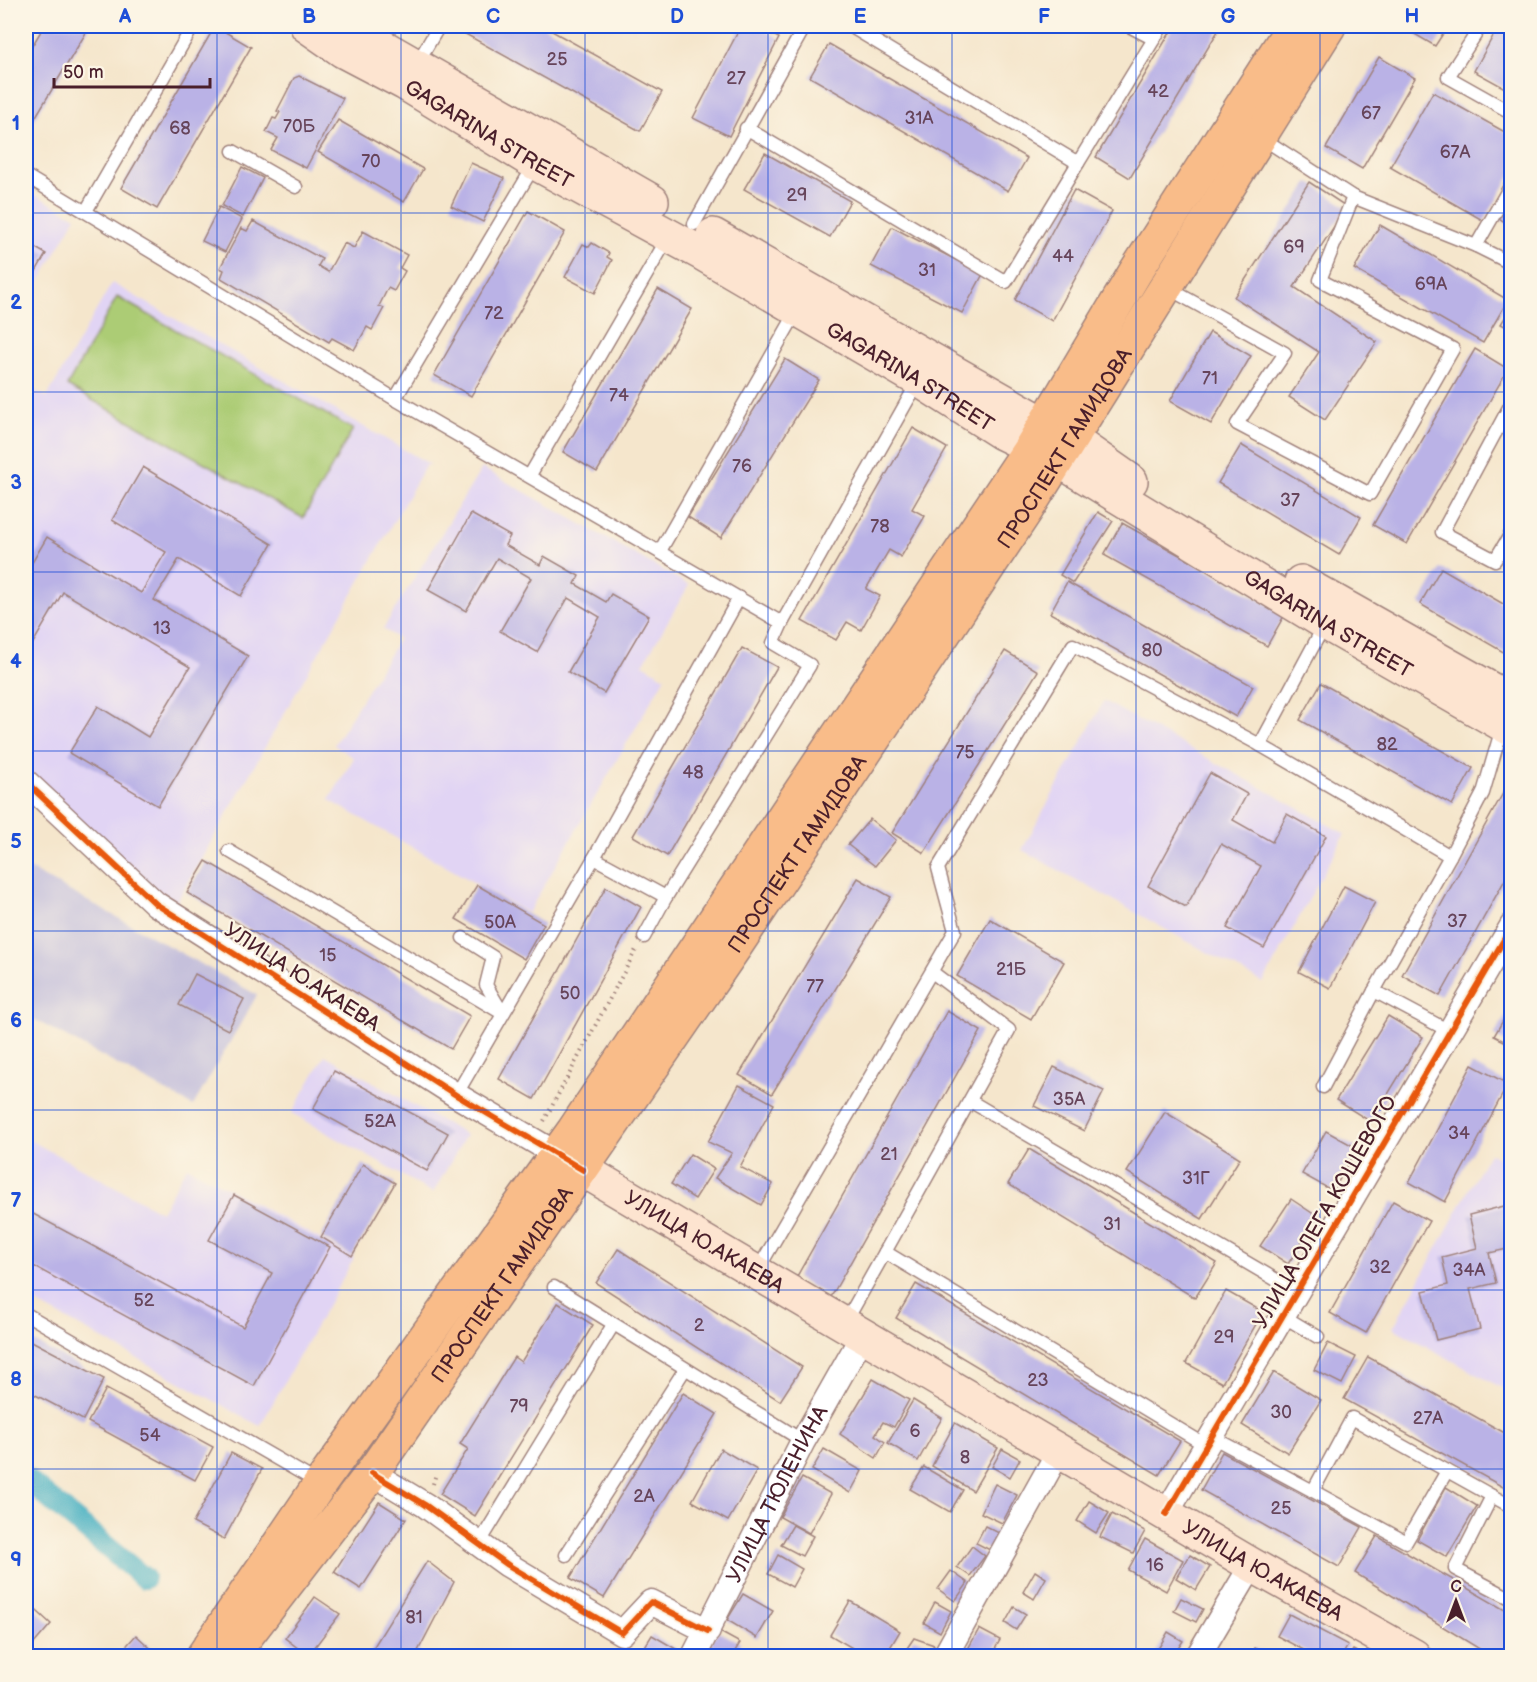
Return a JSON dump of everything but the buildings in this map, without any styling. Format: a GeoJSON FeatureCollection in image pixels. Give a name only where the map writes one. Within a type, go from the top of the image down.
{"type":"FeatureCollection","features":[{"type":"Feature","properties":{"kind":"main road","name":"GAGARINA STREET"},"geometry":{"type":"LineString","coordinates":[[307,26],[344,51],[404,83],[535,163],[688,238],[1050,443],[1330,612],[1508,714]]}},
{"type":"Feature","properties":{"kind":"main road","name":"GAGARINA STREET"},"geometry":{"type":"LineString","coordinates":[[347,26],[415,66],[688,238],[797,311],[919,381],[1002,433],[1050,443]]}},
{"type":"Feature","properties":{"kind":"main road","name":"ПРОСПЕКТ ГАМИДОВА"},"geometry":{"type":"LineString","coordinates":[[204,1656],[320,1484],[558,1155],[735,947],[1245,128],[1293,26]]}},
{"type":"Feature","properties":{"kind":"main road","name":"ПРОСПЕКТ ГАМИДОВА"},"geometry":{"type":"LineString","coordinates":[[1245,128],[1329,26]]}},
{"type":"Feature","properties":{"kind":"main road","name":"ПРОСПЕКТ ГАМИДОВА"},"geometry":{"type":"LineString","coordinates":[[231,1656],[372,1473],[558,1155]]}},
{"type":"Feature","properties":{"kind":"main road","name":"УЛИЦА Ю.АКАЕВА"},"geometry":{"type":"LineString","coordinates":[[558,1155],[1252,1565],[1413,1656]]}},
{"type":"Feature","properties":{"kind":"street","name":"УЛИЦА Ю.АКАЕВА"},"geometry":{"type":"LineString","coordinates":[[26,782],[156,904],[456,1095],[558,1155]]}},
{"type":"Feature","properties":{"kind":"street","name":"УЛИЦА ОЛЕГА КОШЕВОГО"},"geometry":{"type":"LineString","coordinates":[[1166,1514],[1512,926]]}},
{"type":"Feature","properties":{"kind":"street","name":"УЛИЦА ТЮЛЕНИНА"},"geometry":{"type":"LineString","coordinates":[[694,1656],[803,1441],[854,1329]]}},
{"type":"Feature","properties":{"kind":"street"},"geometry":{"type":"LineString","coordinates":[[945,1656],[1059,1451]]}},
{"type":"Feature","properties":{"kind":"street"},"geometry":{"type":"LineString","coordinates":[[372,1473],[480,1542],[508,1565],[622,1633],[651,1602],[708,1631]]}},
{"type":"Feature","properties":{"kind":"street"},"geometry":{"type":"LineString","coordinates":[[1198,1656],[1252,1565]]}},
{"type":"Feature","properties":{"kind":"lane"},"geometry":{"type":"LineString","coordinates":[[86,211],[193,26]]}},
{"type":"Feature","properties":{"kind":"lane"},"geometry":{"type":"LineString","coordinates":[[415,66],[439,26]]}},
{"type":"Feature","properties":{"kind":"lane"},"geometry":{"type":"LineString","coordinates":[[530,475],[688,238],[746,128],[805,26]]}},
{"type":"Feature","properties":{"kind":"lane"},"geometry":{"type":"LineString","coordinates":[[850,26],[1078,163]]}},
{"type":"Feature","properties":{"kind":"lane"},"geometry":{"type":"LineString","coordinates":[[1129,26],[1154,39]]}},
{"type":"Feature","properties":{"kind":"lane"},"geometry":{"type":"LineString","coordinates":[[746,128],[1006,282],[1162,26]]}},
{"type":"Feature","properties":{"kind":"lane"},"geometry":{"type":"LineString","coordinates":[[1481,26],[1449,77],[1512,113]]}},
{"type":"Feature","properties":{"kind":"lane"},"geometry":{"type":"LineString","coordinates":[[1245,128],[1353,197],[1476,246],[1512,264]]}},
{"type":"Feature","properties":{"kind":"lane"},"geometry":{"type":"LineString","coordinates":[[233,151],[296,187]]}},
{"type":"Feature","properties":{"kind":"lane"},"geometry":{"type":"LineString","coordinates":[[395,399],[535,163]]}},
{"type":"Feature","properties":{"kind":"lane"},"geometry":{"type":"LineString","coordinates":[[26,176],[395,399],[530,475],[782,623]]}},
{"type":"Feature","properties":{"kind":"lane"},"geometry":{"type":"LineString","coordinates":[[1476,246],[1512,183]]}},
{"type":"Feature","properties":{"kind":"lane"},"geometry":{"type":"LineString","coordinates":[[1150,279],[1285,353],[1237,424],[1370,494],[1453,349],[1320,280],[1353,197]]}},
{"type":"Feature","properties":{"kind":"lane"},"geometry":{"type":"LineString","coordinates":[[660,551],[797,311]]}},
{"type":"Feature","properties":{"kind":"lane"},"geometry":{"type":"LineString","coordinates":[[644,937],[666,897],[810,665],[773,643],[782,623],[919,381]]}},
{"type":"Feature","properties":{"kind":"lane"},"geometry":{"type":"LineString","coordinates":[[1512,402],[1442,532],[1496,560],[1512,532]]}},
{"type":"Feature","properties":{"kind":"lane"},"geometry":{"type":"LineString","coordinates":[[456,1095],[594,858],[740,597]]}},
{"type":"Feature","properties":{"kind":"lane"},"geometry":{"type":"LineString","coordinates":[[1260,745],[1330,612]]}},
{"type":"Feature","properties":{"kind":"lane"},"geometry":{"type":"LineString","coordinates":[[757,1271],[955,931],[938,868],[1072,645],[1260,745],[1450,856]]}},
{"type":"Feature","properties":{"kind":"lane"},"geometry":{"type":"LineString","coordinates":[[1323,1087],[1450,856],[1482,793],[1508,714]]}},
{"type":"Feature","properties":{"kind":"lane"},"geometry":{"type":"LineString","coordinates":[[229,851],[502,1013]]}},
{"type":"Feature","properties":{"kind":"lane"},"geometry":{"type":"LineString","coordinates":[[594,858],[666,897]]}},
{"type":"Feature","properties":{"kind":"lane"},"geometry":{"type":"LineString","coordinates":[[463,938],[492,957],[486,985],[502,1013]]}},
{"type":"Feature","properties":{"kind":"lane"},"geometry":{"type":"LineString","coordinates":[[854,1329],[885,1252],[1009,1029],[932,972]]}},
{"type":"Feature","properties":{"kind":"lane"},"geometry":{"type":"LineString","coordinates":[[1374,991],[1449,1031]]}},
{"type":"Feature","properties":{"kind":"lane"},"geometry":{"type":"LineString","coordinates":[[970,1101],[1297,1292]]}},
{"type":"Feature","properties":{"kind":"lane"},"geometry":{"type":"LineString","coordinates":[[885,1252],[1209,1442],[1313,1491],[1406,1542],[1447,1471]]}},
{"type":"Feature","properties":{"kind":"lane"},"geometry":{"type":"LineString","coordinates":[[554,1287],[803,1441]]}},
{"type":"Feature","properties":{"kind":"lane"},"geometry":{"type":"LineString","coordinates":[[26,1314],[320,1484]]}},
{"type":"Feature","properties":{"kind":"lane"},"geometry":{"type":"LineString","coordinates":[[1283,1316],[1318,1337]]}},
{"type":"Feature","properties":{"kind":"lane"},"geometry":{"type":"LineString","coordinates":[[480,1542],[613,1325]]}},
{"type":"Feature","properties":{"kind":"lane"},"geometry":{"type":"LineString","coordinates":[[566,1556],[685,1369]]}},
{"type":"Feature","properties":{"kind":"lane"},"geometry":{"type":"LineString","coordinates":[[1313,1491],[1352,1418],[1512,1507]]}},
{"type":"Feature","properties":{"kind":"lane"},"geometry":{"type":"LineString","coordinates":[[1492,1496],[1455,1569],[1512,1599]]}},
{"type":"Feature","properties":{"kind":"path"},"geometry":{"type":"LineString","coordinates":[[558,1155],[636,948]]}},
{"type":"Feature","properties":{"kind":"shaded area"},"geometry":{"type":"Polygon","coordinates":[[[26,190],[76,217],[26,306],[26,190]]]}},
{"type":"Feature","properties":{"kind":"shaded area"},"geometry":{"type":"Polygon","coordinates":[[[112,283],[431,465],[426,465],[175,905],[105,854],[26,768],[26,386],[47,397],[112,283]]]}},
{"type":"Feature","properties":{"kind":"shaded area"},"geometry":{"type":"Polygon","coordinates":[[[482,468],[689,585],[643,664],[665,677],[528,913],[329,800],[354,758],[334,745],[399,639],[383,629],[482,468]]]}},
{"type":"Feature","properties":{"kind":"shaded area"},"geometry":{"type":"Polygon","coordinates":[[[1104,701],[1345,834],[1263,983],[1022,850],[1104,701]]]}},
{"type":"Feature","properties":{"kind":"shaded area"},"geometry":{"type":"Polygon","coordinates":[[[26,867],[257,995],[193,1106],[26,1015],[26,867]]]}},
{"type":"Feature","properties":{"kind":"shaded area"},"geometry":{"type":"Polygon","coordinates":[[[325,1055],[466,1135],[433,1193],[292,1113],[325,1055]]]}},
{"type":"Feature","properties":{"kind":"shaded area"},"geometry":{"type":"Polygon","coordinates":[[[26,1138],[161,1212],[187,1166],[354,1258],[260,1426],[26,1297],[26,1138]]]}},
{"type":"Feature","properties":{"kind":"shaded area"},"geometry":{"type":"Polygon","coordinates":[[[1489,1153],[1511,1165],[1511,1393],[1393,1328],[1489,1153]]]}},
{"type":"Feature","properties":{"kind":"green space"},"geometry":{"type":"Polygon","coordinates":[[[117,297],[353,429],[303,518],[67,386],[117,297]]]}},
{"type":"Feature","properties":{"kind":"waterway"},"geometry":{"type":"LineString","coordinates":[[26,1479],[144,1578]]}},
{"type":"Feature","properties":{"kind":"cycle path"},"geometry":{"type":"LineString","coordinates":[[26,782],[156,904],[456,1095],[583,1170]]}},
{"type":"Feature","properties":{"kind":"cycle path"},"geometry":{"type":"LineString","coordinates":[[1166,1514],[1512,926]]}},
{"type":"Feature","properties":{"kind":"cycle path"},"geometry":{"type":"LineString","coordinates":[[372,1473],[425,1505],[508,1565],[622,1633],[651,1602],[708,1631]]}}]}
